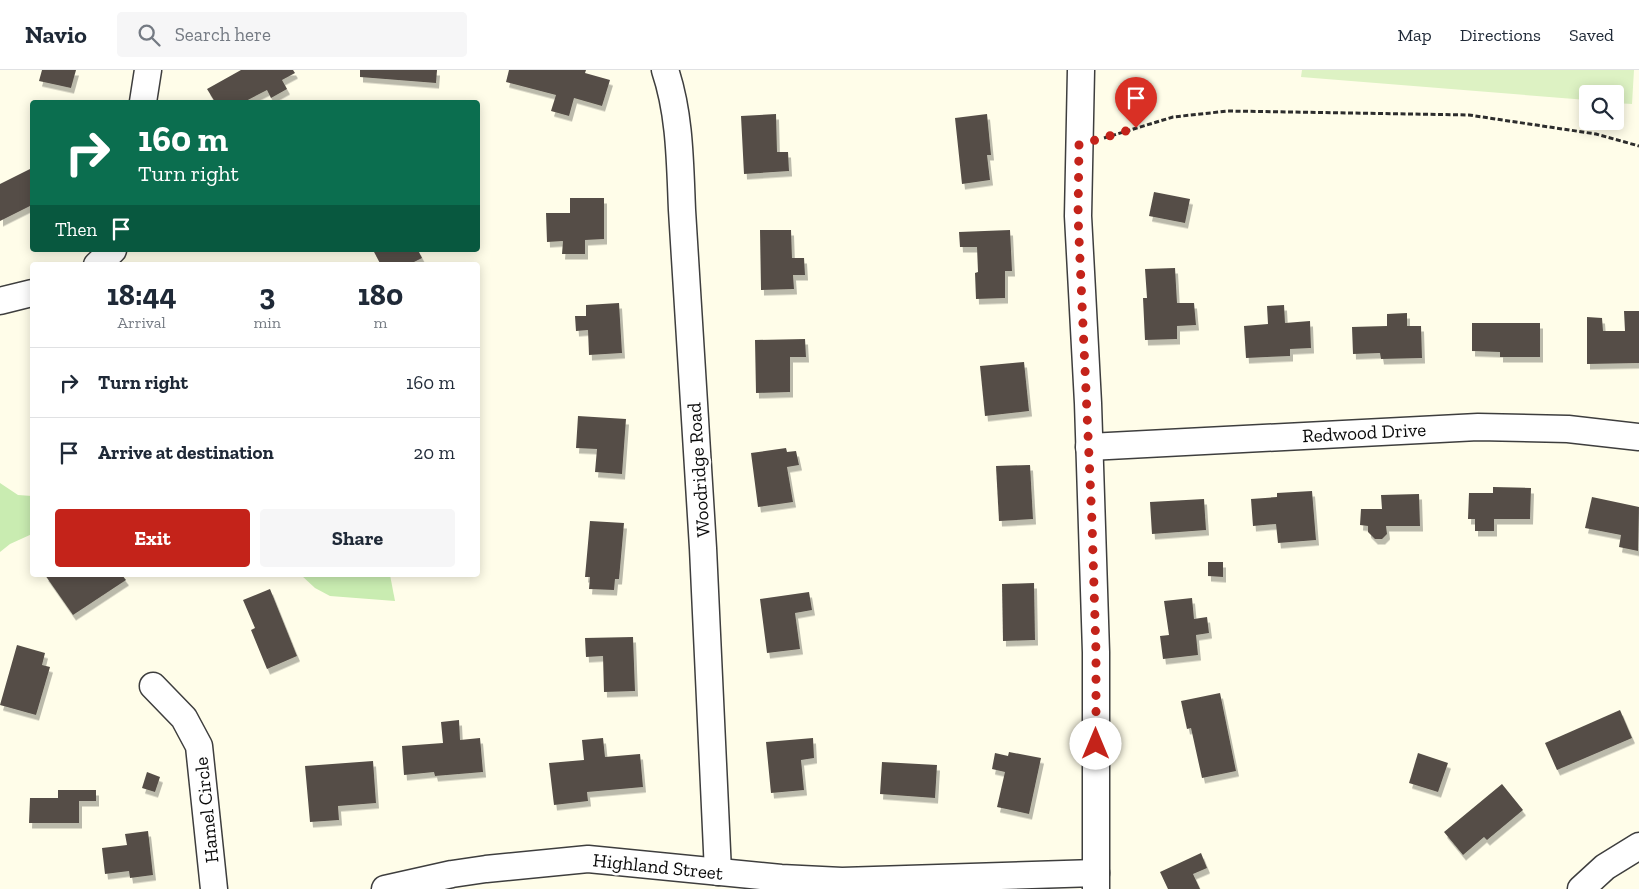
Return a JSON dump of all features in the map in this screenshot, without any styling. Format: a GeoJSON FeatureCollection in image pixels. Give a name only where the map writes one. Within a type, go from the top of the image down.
{"type":"FeatureCollection","features":[{"type":"Feature","properties":{"kind":"street"},"geometry":{"type":"LineString","coordinates":[[143,100],[148,70]]}},
{"type":"Feature","properties":{"kind":"street","name":"Woodridge Road"},"geometry":{"type":"LineString","coordinates":[[666,70],[678,130],[680,156],[703,548],[718,872]]}},
{"type":"Feature","properties":{"kind":"street"},"geometry":{"type":"LineString","coordinates":[[1081,70],[1078,216],[1096,652],[1096,881]]}},
{"type":"Feature","properties":{"kind":"street"},"geometry":{"type":"LineString","coordinates":[[100,262],[111,252]]}},
{"type":"Feature","properties":{"kind":"street"},"geometry":{"type":"LineString","coordinates":[[0,301],[30,294]]}},
{"type":"Feature","properties":{"kind":"street","name":"Redwood Drive"},"geometry":{"type":"LineString","coordinates":[[1089,447],[1478,427],[1568,428],[1639,437]]}},
{"type":"Feature","properties":{"kind":"street","name":"Hamel Circle"},"geometry":{"type":"LineString","coordinates":[[154,686],[184,718],[199,746],[214,889]]}},
{"type":"Feature","properties":{"kind":"street"},"geometry":{"type":"LineString","coordinates":[[1581,889],[1605,867],[1639,846]]}},
{"type":"Feature","properties":{"kind":"street","name":"Highland Street"},"geometry":{"type":"LineString","coordinates":[[385,889],[452,874],[570,859],[842,881],[1096,881]]}},
{"type":"Feature","properties":{"kind":"path"},"geometry":{"type":"LineString","coordinates":[[1079,145],[1173,117],[1228,111],[1469,115],[1596,134],[1639,146]]}},
{"type":"Feature","properties":{"kind":"green space"},"geometry":{"type":"Polygon","coordinates":[[[1302,70],[1634,70],[1632,104],[1624,104],[1624,85],[1579,85],[1579,99],[1301,77],[1302,70]]]}},
{"type":"Feature","properties":{"kind":"green space"},"geometry":{"type":"Polygon","coordinates":[[[0,483],[18,495],[30,496],[30,535],[10,544],[0,552],[0,483]]]}},
{"type":"Feature","properties":{"kind":"green space"},"geometry":{"type":"Polygon","coordinates":[[[303,577],[390,577],[395,601],[330,596],[315,588],[303,577]]]}},
{"type":"Feature","properties":{"kind":"building"},"geometry":{"type":"Polygon","coordinates":[[[42,70],[76,70],[71,88],[39,81],[42,70]]]}},
{"type":"Feature","properties":{"kind":"building"},"geometry":{"type":"Polygon","coordinates":[[[241,70],[293,70],[295,73],[282,80],[287,89],[271,98],[267,90],[248,100],[214,100],[207,89],[241,70]]]}},
{"type":"Feature","properties":{"kind":"building"},"geometry":{"type":"Polygon","coordinates":[[[360,70],[437,70],[436,83],[360,77],[360,70]]]}},
{"type":"Feature","properties":{"kind":"building"},"geometry":{"type":"Polygon","coordinates":[[[509,70],[586,70],[585,73],[610,80],[602,106],[574,98],[569,116],[551,111],[556,95],[506,82],[509,70]]]}},
{"type":"Feature","properties":{"kind":"building"},"geometry":{"type":"Polygon","coordinates":[[[776,114],[777,152],[788,152],[789,171],[744,174],[741,116],[776,114]]]}},
{"type":"Feature","properties":{"kind":"building"},"geometry":{"type":"Polygon","coordinates":[[[987,114],[991,155],[987,155],[990,180],[962,184],[955,118],[987,114]]]}},
{"type":"Feature","properties":{"kind":"building"},"geometry":{"type":"Polygon","coordinates":[[[30,169],[30,206],[0,221],[0,184],[30,169]]]}},
{"type":"Feature","properties":{"kind":"building"},"geometry":{"type":"Polygon","coordinates":[[[1154,192],[1190,199],[1185,223],[1149,216],[1154,192]]]}},
{"type":"Feature","properties":{"kind":"building"},"geometry":{"type":"Polygon","coordinates":[[[570,198],[604,198],[604,239],[585,240],[585,254],[562,254],[563,241],[547,242],[546,213],[570,213],[570,198]]]}},
{"type":"Feature","properties":{"kind":"building"},"geometry":{"type":"Polygon","coordinates":[[[760,230],[791,230],[792,258],[804,258],[805,275],[793,275],[794,289],[761,290],[760,230]]]}},
{"type":"Feature","properties":{"kind":"building"},"geometry":{"type":"Polygon","coordinates":[[[1010,230],[1012,271],[1005,271],[1005,298],[976,299],[977,247],[960,247],[959,232],[1010,230]]]}},
{"type":"Feature","properties":{"kind":"building"},"geometry":{"type":"Polygon","coordinates":[[[374,252],[419,252],[422,258],[414,262],[379,262],[374,252]]]}},
{"type":"Feature","properties":{"kind":"building"},"geometry":{"type":"Polygon","coordinates":[[[1175,268],[1177,303],[1194,303],[1196,325],[1177,326],[1177,339],[1145,340],[1143,298],[1147,298],[1145,269],[1175,268]]]}},
{"type":"Feature","properties":{"kind":"building"},"geometry":{"type":"Polygon","coordinates":[[[619,303],[622,353],[589,355],[588,330],[576,331],[575,316],[586,316],[586,305],[619,303]]]}},
{"type":"Feature","properties":{"kind":"building"},"geometry":{"type":"Polygon","coordinates":[[[1284,305],[1285,323],[1310,321],[1311,348],[1290,349],[1290,356],[1246,358],[1244,326],[1268,324],[1267,306],[1284,305]]]}},
{"type":"Feature","properties":{"kind":"building"},"geometry":{"type":"Polygon","coordinates":[[[1624,311],[1639,311],[1639,363],[1587,364],[1587,317],[1602,318],[1603,331],[1625,331],[1624,311]]]}},
{"type":"Feature","properties":{"kind":"building"},"geometry":{"type":"Polygon","coordinates":[[[1407,313],[1407,326],[1421,326],[1422,358],[1381,359],[1380,353],[1353,354],[1352,327],[1387,326],[1387,314],[1407,313]]]}},
{"type":"Feature","properties":{"kind":"building"},"geometry":{"type":"Polygon","coordinates":[[[1472,323],[1540,323],[1540,357],[1500,357],[1500,352],[1472,351],[1472,323]]]}},
{"type":"Feature","properties":{"kind":"building"},"geometry":{"type":"Polygon","coordinates":[[[805,339],[806,357],[790,357],[790,392],[756,393],[755,340],[805,339]]]}},
{"type":"Feature","properties":{"kind":"building"},"geometry":{"type":"Polygon","coordinates":[[[1024,362],[1029,411],[985,416],[980,366],[1024,362]]]}},
{"type":"Feature","properties":{"kind":"building"},"geometry":{"type":"Polygon","coordinates":[[[578,416],[626,419],[622,474],[595,472],[597,449],[576,448],[578,416]]]}},
{"type":"Feature","properties":{"kind":"building"},"geometry":{"type":"Polygon","coordinates":[[[786,448],[787,452],[796,451],[799,465],[787,467],[793,502],[758,507],[751,453],[786,448]]]}},
{"type":"Feature","properties":{"kind":"building"},"geometry":{"type":"Polygon","coordinates":[[[1030,465],[1033,519],[999,521],[996,466],[1030,465]]]}},
{"type":"Feature","properties":{"kind":"building"},"geometry":{"type":"Polygon","coordinates":[[[1493,487],[1531,488],[1530,519],[1494,519],[1494,531],[1475,531],[1475,519],[1468,519],[1469,493],[1493,493],[1493,487]]]}},
{"type":"Feature","properties":{"kind":"building"},"geometry":{"type":"Polygon","coordinates":[[[1312,491],[1316,540],[1278,543],[1276,524],[1253,526],[1251,499],[1277,497],[1277,493],[1312,491]]]}},
{"type":"Feature","properties":{"kind":"building"},"geometry":{"type":"Polygon","coordinates":[[[1419,494],[1420,526],[1386,526],[1387,534],[1382,539],[1375,539],[1368,532],[1368,526],[1360,525],[1361,509],[1382,509],[1381,495],[1419,494]]]}},
{"type":"Feature","properties":{"kind":"building"},"geometry":{"type":"Polygon","coordinates":[[[1592,497],[1639,507],[1638,551],[1619,547],[1621,535],[1585,528],[1592,497]]]}},
{"type":"Feature","properties":{"kind":"building"},"geometry":{"type":"Polygon","coordinates":[[[1204,499],[1206,530],[1152,534],[1150,502],[1204,499]]]}},
{"type":"Feature","properties":{"kind":"building"},"geometry":{"type":"Polygon","coordinates":[[[590,521],[624,523],[619,579],[615,579],[614,590],[589,589],[590,577],[585,577],[590,521]]]}},
{"type":"Feature","properties":{"kind":"building"},"geometry":{"type":"Polygon","coordinates":[[[1208,562],[1223,562],[1223,577],[1208,576],[1208,562]]]}},
{"type":"Feature","properties":{"kind":"building"},"geometry":{"type":"Polygon","coordinates":[[[46,577],[124,577],[126,580],[73,615],[46,577]]]}},
{"type":"Feature","properties":{"kind":"building"},"geometry":{"type":"Polygon","coordinates":[[[1034,583],[1035,640],[1003,641],[1002,584],[1034,583]]]}},
{"type":"Feature","properties":{"kind":"building"},"geometry":{"type":"Polygon","coordinates":[[[270,589],[297,656],[267,669],[251,630],[255,628],[243,600],[270,589]]]}},
{"type":"Feature","properties":{"kind":"building"},"geometry":{"type":"Polygon","coordinates":[[[809,592],[812,610],[795,613],[800,649],[767,653],[760,599],[809,592]]]}},
{"type":"Feature","properties":{"kind":"building"},"geometry":{"type":"Polygon","coordinates":[[[1192,598],[1194,619],[1207,617],[1209,633],[1196,635],[1198,655],[1163,659],[1160,636],[1169,635],[1164,601],[1192,598]]]}},
{"type":"Feature","properties":{"kind":"building"},"geometry":{"type":"Polygon","coordinates":[[[633,637],[635,691],[604,692],[603,656],[586,657],[585,638],[633,637]]]}},
{"type":"Feature","properties":{"kind":"building"},"geometry":{"type":"Polygon","coordinates":[[[17,645],[45,653],[42,665],[50,667],[36,715],[0,705],[17,645]]]}},
{"type":"Feature","properties":{"kind":"building"},"geometry":{"type":"Polygon","coordinates":[[[1220,693],[1236,771],[1202,778],[1191,728],[1187,729],[1181,701],[1220,693]]]}},
{"type":"Feature","properties":{"kind":"building"},"geometry":{"type":"Polygon","coordinates":[[[1620,710],[1632,738],[1557,770],[1545,743],[1620,710]]]}},
{"type":"Feature","properties":{"kind":"building"},"geometry":{"type":"Polygon","coordinates":[[[459,720],[460,740],[480,738],[483,772],[435,776],[434,772],[404,775],[402,746],[443,743],[441,722],[459,720]]]}},
{"type":"Feature","properties":{"kind":"building"},"geometry":{"type":"Polygon","coordinates":[[[603,738],[605,757],[640,754],[643,787],[587,792],[588,801],[554,805],[549,763],[584,760],[582,740],[603,738]]]}},
{"type":"Feature","properties":{"kind":"building"},"geometry":{"type":"Polygon","coordinates":[[[813,738],[814,758],[801,760],[804,790],[771,793],[766,742],[813,738]]]}},
{"type":"Feature","properties":{"kind":"building"},"geometry":{"type":"Polygon","coordinates":[[[1009,752],[1041,758],[1029,814],[997,807],[1005,772],[992,769],[995,753],[1008,756],[1009,752]]]}},
{"type":"Feature","properties":{"kind":"building"},"geometry":{"type":"Polygon","coordinates":[[[1418,753],[1448,763],[1438,792],[1409,783],[1418,753]]]}},
{"type":"Feature","properties":{"kind":"building"},"geometry":{"type":"Polygon","coordinates":[[[373,761],[376,803],[338,806],[339,820],[310,822],[305,766],[373,761]]]}},
{"type":"Feature","properties":{"kind":"building"},"geometry":{"type":"Polygon","coordinates":[[[882,762],[937,765],[935,798],[880,794],[882,762]]]}},
{"type":"Feature","properties":{"kind":"building"},"geometry":{"type":"Polygon","coordinates":[[[147,772],[160,777],[155,792],[142,788],[147,772]]]}},
{"type":"Feature","properties":{"kind":"building"},"geometry":{"type":"Polygon","coordinates":[[[1502,784],[1523,810],[1487,840],[1484,837],[1463,855],[1444,832],[1502,784]]]}},
{"type":"Feature","properties":{"kind":"building"},"geometry":{"type":"Polygon","coordinates":[[[58,790],[96,790],[96,801],[79,801],[79,823],[29,823],[30,798],[58,798],[58,790]]]}},
{"type":"Feature","properties":{"kind":"building"},"geometry":{"type":"Polygon","coordinates":[[[148,831],[153,875],[130,878],[129,871],[105,874],[102,848],[127,845],[125,834],[148,831]]]}},
{"type":"Feature","properties":{"kind":"building"},"geometry":{"type":"Polygon","coordinates":[[[1201,853],[1207,868],[1193,874],[1200,889],[1168,889],[1160,872],[1201,853]]]}},
{"type":"Feature","properties":{"kind":"route"},"geometry":{"type":"LineString","coordinates":[[1096,744],[1096,652],[1088,403],[1078,216],[1079,145],[1136,128]]}}]}
